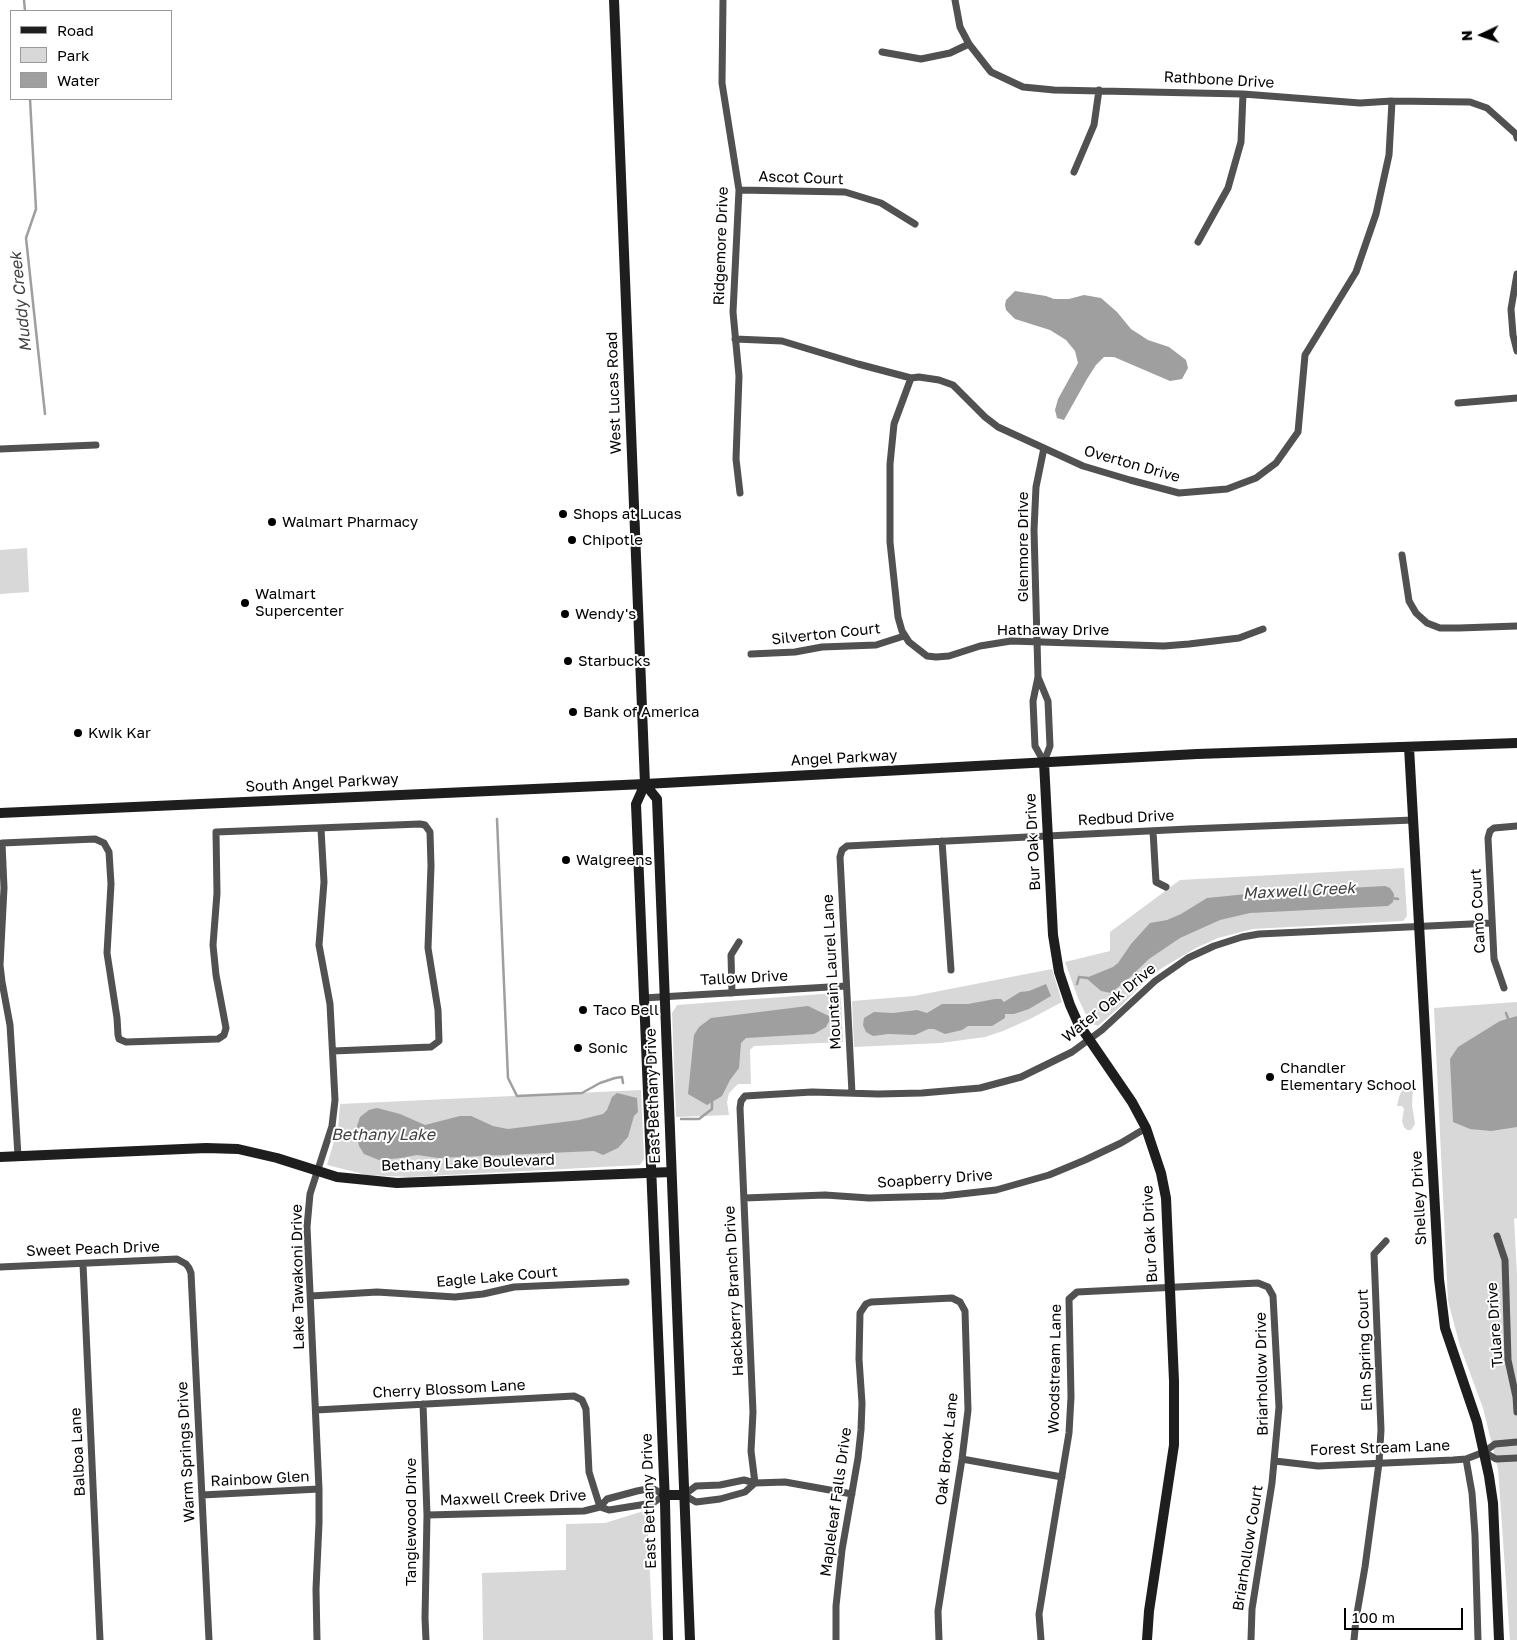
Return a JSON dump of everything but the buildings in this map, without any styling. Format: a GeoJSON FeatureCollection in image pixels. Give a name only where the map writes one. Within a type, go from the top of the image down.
{"type":"FeatureCollection","features":[{"type":"Feature","properties":{"kind":"main road","name":"West Lucas Road"},"geometry":{"type":"LineString","coordinates":[[614,0],[645,784]]}},
{"type":"Feature","properties":{"kind":"main road","name":"Angel Parkway"},"geometry":{"type":"LineString","coordinates":[[645,784],[1196,754],[1517,743]]}},
{"type":"Feature","properties":{"kind":"main road","name":"Shelley Drive"},"geometry":{"type":"LineString","coordinates":[[1408,747],[1436,1232],[1442,1304],[1445,1328],[1477,1422],[1493,1504],[1500,1640]]}},
{"type":"Feature","properties":{"kind":"main road","name":"Bur Oak Drive"},"geometry":{"type":"LineString","coordinates":[[1044,762],[1052,935],[1058,972],[1078,1023],[1132,1102],[1146,1128],[1161,1173],[1166,1198],[1175,1401],[1174,1445],[1148,1611],[1147,1640]]}},
{"type":"Feature","properties":{"kind":"main road","name":"South Angel Parkway"},"geometry":{"type":"LineString","coordinates":[[0,813],[645,784]]}},
{"type":"Feature","properties":{"kind":"main road","name":"East Bethany Drive"},"geometry":{"type":"LineString","coordinates":[[668,1640],[664,1495],[636,804],[645,784],[657,798],[690,1640]]}},
{"type":"Feature","properties":{"kind":"main road","name":"Bethany Lake Boulevard"},"geometry":{"type":"LineString","coordinates":[[0,1157],[224,1148],[243,1150],[277,1158],[337,1177],[398,1183],[672,1172]]}},
{"type":"Feature","properties":{"kind":"main road"},"geometry":{"type":"LineString","coordinates":[[664,1495],[684,1494]]}},
{"type":"Feature","properties":{"kind":"street","name":"Ridgemore Drive"},"geometry":{"type":"LineString","coordinates":[[723,0],[722,82],[739,190],[733,312],[739,376],[736,459],[740,493]]}},
{"type":"Feature","properties":{"kind":"street","name":"Rathbone Drive"},"geometry":{"type":"LineString","coordinates":[[954,0],[960,27],[969,44],[991,72],[1023,87],[1243,94],[1360,102],[1470,102],[1487,108],[1516,134],[1517,138]]}},
{"type":"Feature","properties":{"kind":"street"},"geometry":{"type":"LineString","coordinates":[[882,52],[920,58],[950,53],[969,44]]}},
{"type":"Feature","properties":{"kind":"street"},"geometry":{"type":"LineString","coordinates":[[1074,172],[1094,125],[1099,90]]}},
{"type":"Feature","properties":{"kind":"street"},"geometry":{"type":"LineString","coordinates":[[1198,242],[1228,188],[1241,142],[1243,94]]}},
{"type":"Feature","properties":{"kind":"street","name":"Overton Drive"},"geometry":{"type":"LineString","coordinates":[[735,339],[782,341],[911,378],[919,377],[938,380],[953,385],[985,417],[998,427],[1083,466],[1179,493],[1227,488],[1256,478],[1276,463],[1298,432],[1305,355],[1356,272],[1376,214],[1389,155],[1392,101]]}},
{"type":"Feature","properties":{"kind":"street","name":"Ascot Court"},"geometry":{"type":"LineString","coordinates":[[739,190],[845,192],[881,203],[915,224]]}},
{"type":"Feature","properties":{"kind":"street"},"geometry":{"type":"LineString","coordinates":[[1517,274],[1511,309],[1513,335],[1517,351]]}},
{"type":"Feature","properties":{"kind":"street"},"geometry":{"type":"LineString","coordinates":[[904,636],[898,618],[892,580],[890,464],[894,424],[911,378]]}},
{"type":"Feature","properties":{"kind":"street"},"geometry":{"type":"LineString","coordinates":[[1458,403],[1517,398]]}},
{"type":"Feature","properties":{"kind":"street"},"geometry":{"type":"LineString","coordinates":[[0,449],[96,445]]}},
{"type":"Feature","properties":{"kind":"street","name":"Glenmore Drive"},"geometry":{"type":"LineString","coordinates":[[1044,448],[1036,487],[1034,530],[1038,677],[1032,701],[1035,746],[1044,762]]}},
{"type":"Feature","properties":{"kind":"street"},"geometry":{"type":"LineString","coordinates":[[1402,555],[1409,601],[1416,613],[1427,622],[1440,628],[1517,626]]}},
{"type":"Feature","properties":{"kind":"street","name":"Hathaway Drive"},"geometry":{"type":"LineString","coordinates":[[904,636],[927,656],[936,658],[1011,641],[1164,646],[1240,638],[1263,629]]}},
{"type":"Feature","properties":{"kind":"street","name":"Silverton Court"},"geometry":{"type":"LineString","coordinates":[[751,654],[795,652],[822,647],[876,644],[904,636]]}},
{"type":"Feature","properties":{"kind":"street","name":"Glenmore Drive"},"geometry":{"type":"LineString","coordinates":[[1038,677],[1048,701],[1050,746],[1044,762]]}},
{"type":"Feature","properties":{"kind":"street","name":"Redbud Drive"},"geometry":{"type":"LineString","coordinates":[[842,850],[847,846],[942,841],[1154,830],[1413,820]]}},
{"type":"Feature","properties":{"kind":"street"},"geometry":{"type":"LineString","coordinates":[[18,1156],[10,1025],[0,964],[4,888],[2,843],[95,838],[108,847],[111,884],[107,953],[118,1035],[126,1042],[218,1039],[226,1031],[216,975],[213,944],[217,893],[216,832],[420,824],[428,827],[430,832],[431,877],[428,948],[438,1010],[439,1041],[431,1047],[333,1051]]}},
{"type":"Feature","properties":{"kind":"street","name":"Camo Court"},"geometry":{"type":"LineString","coordinates":[[1504,988],[1494,959],[1488,838],[1490,831],[1499,826],[1517,826]]}},
{"type":"Feature","properties":{"kind":"street","name":"Lake Tawakoni Drive"},"geometry":{"type":"LineString","coordinates":[[317,1640],[316,1589],[319,1489],[308,1227],[310,1194],[332,1126],[335,1100],[330,1004],[319,945],[324,882],[321,829]]}},
{"type":"Feature","properties":{"kind":"street"},"geometry":{"type":"LineString","coordinates":[[1154,830],[1156,882],[1166,887]]}},
{"type":"Feature","properties":{"kind":"street"},"geometry":{"type":"LineString","coordinates":[[942,841],[950,970]]}},
{"type":"Feature","properties":{"kind":"street","name":"Mountain Laurel Lane"},"geometry":{"type":"LineString","coordinates":[[842,850],[840,857],[852,1093]]}},
{"type":"Feature","properties":{"kind":"street","name":"Water Oak Drive"},"geometry":{"type":"LineString","coordinates":[[743,1098],[748,1095],[812,1092],[922,1093],[980,1088],[1021,1077],[1072,1052],[1089,1040],[1155,981],[1188,958],[1214,946],[1259,934],[1492,923]]}},
{"type":"Feature","properties":{"kind":"street"},"geometry":{"type":"LineString","coordinates":[[732,993],[731,955],[739,942]]}},
{"type":"Feature","properties":{"kind":"street","name":"Tallow Drive"},"geometry":{"type":"LineString","coordinates":[[643,998],[846,986]]}},
{"type":"Feature","properties":{"kind":"street","name":"Hackberry Branch Drive"},"geometry":{"type":"LineString","coordinates":[[743,1098],[740,1108],[753,1412],[751,1452],[755,1483]]}},
{"type":"Feature","properties":{"kind":"street","name":"Soapberry Drive"},"geometry":{"type":"LineString","coordinates":[[744,1198],[825,1195],[869,1198],[943,1196],[996,1190],[1048,1175],[1085,1160],[1121,1143],[1146,1128]]}},
{"type":"Feature","properties":{"kind":"street","name":"Tulare Drive"},"geometry":{"type":"LineString","coordinates":[[1497,1236],[1504,1260],[1508,1360],[1516,1397],[1517,1412]]}},
{"type":"Feature","properties":{"kind":"street","name":"Elm Spring Court"},"geometry":{"type":"LineString","coordinates":[[1354,1640],[1379,1463],[1381,1390],[1374,1254],[1386,1241]]}},
{"type":"Feature","properties":{"kind":"street","name":"Sweet Peach Drive"},"geometry":{"type":"LineString","coordinates":[[0,1267],[177,1259],[186,1264]]}},
{"type":"Feature","properties":{"kind":"street","name":"Balboa Lane"},"geometry":{"type":"LineString","coordinates":[[83,1264],[100,1640]]}},
{"type":"Feature","properties":{"kind":"street","name":"Warm Springs Drive"},"geometry":{"type":"LineString","coordinates":[[186,1264],[191,1273],[209,1640]]}},
{"type":"Feature","properties":{"kind":"street","name":"Eagle Lake Court"},"geometry":{"type":"LineString","coordinates":[[311,1296],[378,1292],[455,1297],[483,1294],[514,1287],[626,1282]]}},
{"type":"Feature","properties":{"kind":"street","name":"Woodstream Lane"},"geometry":{"type":"LineString","coordinates":[[1041,1640],[1039,1614],[1069,1433],[1071,1397],[1069,1299],[1077,1292],[1258,1283],[1268,1287]]}},
{"type":"Feature","properties":{"kind":"street","name":"Briarhollow Drive"},"geometry":{"type":"LineString","coordinates":[[1268,1287],[1273,1296],[1279,1407],[1275,1461]]}},
{"type":"Feature","properties":{"kind":"street","name":"Oak Brook Lane"},"geometry":{"type":"LineString","coordinates":[[862,1308],[870,1302],[952,1298],[964,1306],[966,1315],[968,1410],[938,1611],[939,1640]]}},
{"type":"Feature","properties":{"kind":"street","name":"Mapleleaf Falls Drive"},"geometry":{"type":"LineString","coordinates":[[836,1640],[836,1606],[842,1550],[861,1430],[862,1403],[859,1326],[862,1308]]}},
{"type":"Feature","properties":{"kind":"street","name":"Cherry Blossom Lane"},"geometry":{"type":"LineString","coordinates":[[316,1410],[574,1396],[582,1400],[586,1409],[589,1472],[600,1507]]}},
{"type":"Feature","properties":{"kind":"street","name":"Tanglewood Drive"},"geometry":{"type":"LineString","coordinates":[[423,1404],[427,1515],[426,1640]]}},
{"type":"Feature","properties":{"kind":"street","name":"Forest Stream Lane"},"geometry":{"type":"LineString","coordinates":[[1275,1461],[1318,1466],[1466,1459],[1484,1452],[1494,1444],[1517,1442]]}},
{"type":"Feature","properties":{"kind":"street"},"geometry":{"type":"LineString","coordinates":[[1484,1452],[1496,1460],[1517,1458]]}},
{"type":"Feature","properties":{"kind":"street"},"geometry":{"type":"LineString","coordinates":[[962,1459],[1062,1476]]}},
{"type":"Feature","properties":{"kind":"street"},"geometry":{"type":"LineString","coordinates":[[1466,1459],[1472,1493],[1475,1534],[1478,1640]]}},
{"type":"Feature","properties":{"kind":"street","name":"Briarhollow Court"},"geometry":{"type":"LineString","coordinates":[[1251,1640],[1252,1609],[1275,1461]]}},
{"type":"Feature","properties":{"kind":"street"},"geometry":{"type":"LineString","coordinates":[[755,1483],[745,1492],[720,1499],[696,1502],[684,1494],[696,1486],[720,1485],[744,1480],[755,1483],[785,1482],[852,1494]]}},
{"type":"Feature","properties":{"kind":"street","name":"Maxwell Creek Drive"},"geometry":{"type":"LineString","coordinates":[[427,1515],[584,1511],[600,1507],[609,1510],[653,1504],[664,1495],[652,1488],[637,1490],[607,1499],[600,1507]]}},
{"type":"Feature","properties":{"kind":"street","name":"Rainbow Glen"},"geometry":{"type":"LineString","coordinates":[[202,1495],[319,1489]]}},
{"type":"Feature","properties":{"kind":"green space"},"geometry":{"type":"Polygon","coordinates":[[[27,548],[29,592],[0,594],[0,550],[27,548]]]}},
{"type":"Feature","properties":{"kind":"green space"},"geometry":{"type":"Polygon","coordinates":[[[1404,868],[1407,916],[1403,921],[1253,929],[1218,938],[1196,948],[1147,979],[1098,1026],[1090,1023],[1078,998],[1065,962],[1110,951],[1110,932],[1180,880],[1404,868]]]}},
{"type":"Feature","properties":{"kind":"green space"},"geometry":{"type":"Polygon","coordinates":[[[1052,969],[1062,1002],[1003,1031],[985,1037],[941,1043],[854,1047],[852,1001],[914,996],[1052,969]]]}},
{"type":"Feature","properties":{"kind":"green space"},"geometry":{"type":"Polygon","coordinates":[[[835,993],[841,998],[843,1042],[754,1046],[750,1050],[751,1084],[738,1084],[729,1093],[727,1102],[729,1115],[676,1117],[672,1013],[677,1005],[835,993]]]}},
{"type":"Feature","properties":{"kind":"green space"},"geometry":{"type":"Polygon","coordinates":[[[1517,1002],[1517,1218],[1514,1219],[1517,1275],[1517,1640],[1510,1640],[1498,1469],[1483,1408],[1460,1346],[1448,1301],[1434,1008],[1517,1002]]]}},
{"type":"Feature","properties":{"kind":"green space"},"geometry":{"type":"Polygon","coordinates":[[[1404,1086],[1413,1087],[1412,1105],[1415,1124],[1411,1130],[1407,1130],[1404,1127],[1402,1121],[1404,1109],[1402,1106],[1397,1106],[1404,1086]]]}},
{"type":"Feature","properties":{"kind":"green space"},"geometry":{"type":"Polygon","coordinates":[[[641,1090],[644,1159],[640,1165],[409,1177],[367,1175],[327,1165],[338,1128],[340,1104],[641,1090]]]}},
{"type":"Feature","properties":{"kind":"green space"},"geometry":{"type":"Polygon","coordinates":[[[647,1510],[653,1640],[483,1640],[482,1573],[566,1570],[566,1524],[605,1523],[647,1510]]]}},
{"type":"Feature","properties":{"kind":"water"},"geometry":{"type":"Polygon","coordinates":[[[1015,291],[1054,299],[1069,299],[1084,295],[1101,298],[1117,312],[1131,329],[1148,340],[1169,347],[1186,360],[1188,368],[1182,379],[1170,381],[1114,357],[1104,357],[1087,379],[1064,420],[1057,418],[1055,410],[1058,399],[1078,363],[1075,351],[1066,340],[1050,330],[1015,319],[1006,310],[1006,300],[1015,291]]]}},
{"type":"Feature","properties":{"kind":"water"},"geometry":{"type":"Polygon","coordinates":[[[1385,886],[1390,888],[1394,894],[1393,902],[1388,906],[1250,913],[1220,920],[1180,938],[1149,959],[1111,993],[1101,991],[1086,978],[1118,963],[1131,944],[1150,923],[1167,920],[1181,914],[1207,898],[1257,893],[1385,886]]]}},
{"type":"Feature","properties":{"kind":"water"},"geometry":{"type":"Polygon","coordinates":[[[1046,984],[1051,996],[1029,1009],[1014,1014],[1005,1014],[1005,1018],[992,1026],[968,1026],[962,1030],[945,1034],[934,1029],[928,1029],[915,1035],[888,1034],[873,1036],[866,1032],[863,1025],[864,1018],[874,1012],[893,1013],[917,1010],[927,1013],[942,1004],[968,1004],[995,999],[1001,999],[1004,1002],[1020,992],[1029,991],[1046,984]]]}},
{"type":"Feature","properties":{"kind":"water"},"geometry":{"type":"Polygon","coordinates":[[[808,1006],[831,1017],[826,1027],[814,1034],[746,1038],[741,1043],[739,1068],[722,1096],[707,1105],[688,1094],[694,1035],[699,1027],[711,1018],[808,1006]]]}},
{"type":"Feature","properties":{"kind":"water"},"geometry":{"type":"Polygon","coordinates":[[[1517,1016],[1517,1127],[1491,1131],[1470,1129],[1453,1122],[1450,1059],[1458,1047],[1500,1021],[1517,1016]]]}},
{"type":"Feature","properties":{"kind":"water","name":"Bethany Lake"},"geometry":{"type":"Polygon","coordinates":[[[617,1093],[637,1098],[638,1112],[634,1116],[628,1137],[618,1148],[603,1155],[594,1151],[438,1158],[417,1155],[379,1160],[364,1154],[359,1146],[357,1136],[357,1126],[360,1117],[369,1110],[377,1108],[400,1114],[425,1125],[460,1116],[471,1116],[493,1126],[508,1129],[579,1120],[603,1114],[607,1110],[612,1097],[617,1093]]]}},
{"type":"Feature","properties":{"kind":"waterway","name":"Muddy Creek"},"geometry":{"type":"LineString","coordinates":[[24,0],[25,10]]}},
{"type":"Feature","properties":{"kind":"waterway","name":"Muddy Creek"},"geometry":{"type":"LineString","coordinates":[[30,100],[36,209],[26,238],[45,414]]}},
{"type":"Feature","properties":{"kind":"waterway"},"geometry":{"type":"LineString","coordinates":[[497,819],[508,1078],[517,1096],[582,1093],[600,1083],[622,1077],[623,1083]]}},
{"type":"Feature","properties":{"kind":"waterway","name":"Maxwell Creek"},"geometry":{"type":"LineString","coordinates":[[1392,898],[1398,899]]}},
{"type":"Feature","properties":{"kind":"waterway","name":"Maxwell Creek"},"geometry":{"type":"LineString","coordinates":[[1077,984],[1079,977],[1088,978]]}},
{"type":"Feature","properties":{"kind":"waterway","name":"Maxwell Creek"},"geometry":{"type":"LineString","coordinates":[[1506,1013],[1509,1021]]}},
{"type":"Feature","properties":{"kind":"waterway","name":"Maxwell Creek"},"geometry":{"type":"LineString","coordinates":[[826,1021],[836,1021]]}},
{"type":"Feature","properties":{"kind":"waterway","name":"Maxwell Creek"},"geometry":{"type":"LineString","coordinates":[[681,1119],[699,1119],[712,1109],[712,1099]]}},
{"type":"Feature","properties":{"kind":"place","name":"Shops at Lucas"},"geometry":{"type":"Point","coordinates":[563,514]}},
{"type":"Feature","properties":{"kind":"place","name":"Walmart Pharmacy"},"geometry":{"type":"Point","coordinates":[272,522]}},
{"type":"Feature","properties":{"kind":"place","name":"Chipotle"},"geometry":{"type":"Point","coordinates":[572,540]}},
{"type":"Feature","properties":{"kind":"place","name":"Walmart Supercenter"},"geometry":{"type":"Point","coordinates":[245,603]}},
{"type":"Feature","properties":{"kind":"place","name":"Wendy's"},"geometry":{"type":"Point","coordinates":[565,614]}},
{"type":"Feature","properties":{"kind":"place","name":"Starbucks"},"geometry":{"type":"Point","coordinates":[568,661]}},
{"type":"Feature","properties":{"kind":"place","name":"Bank of America"},"geometry":{"type":"Point","coordinates":[573,712]}},
{"type":"Feature","properties":{"kind":"place","name":"Kwik Kar"},"geometry":{"type":"Point","coordinates":[78,733]}},
{"type":"Feature","properties":{"kind":"place","name":"Walgreens"},"geometry":{"type":"Point","coordinates":[566,860]}},
{"type":"Feature","properties":{"kind":"place","name":"Taco Bell"},"geometry":{"type":"Point","coordinates":[583,1010]}},
{"type":"Feature","properties":{"kind":"place","name":"Sonic"},"geometry":{"type":"Point","coordinates":[578,1048]}},
{"type":"Feature","properties":{"kind":"place","name":"Chandler Elementary School"},"geometry":{"type":"Point","coordinates":[1270,1077]}}]}
